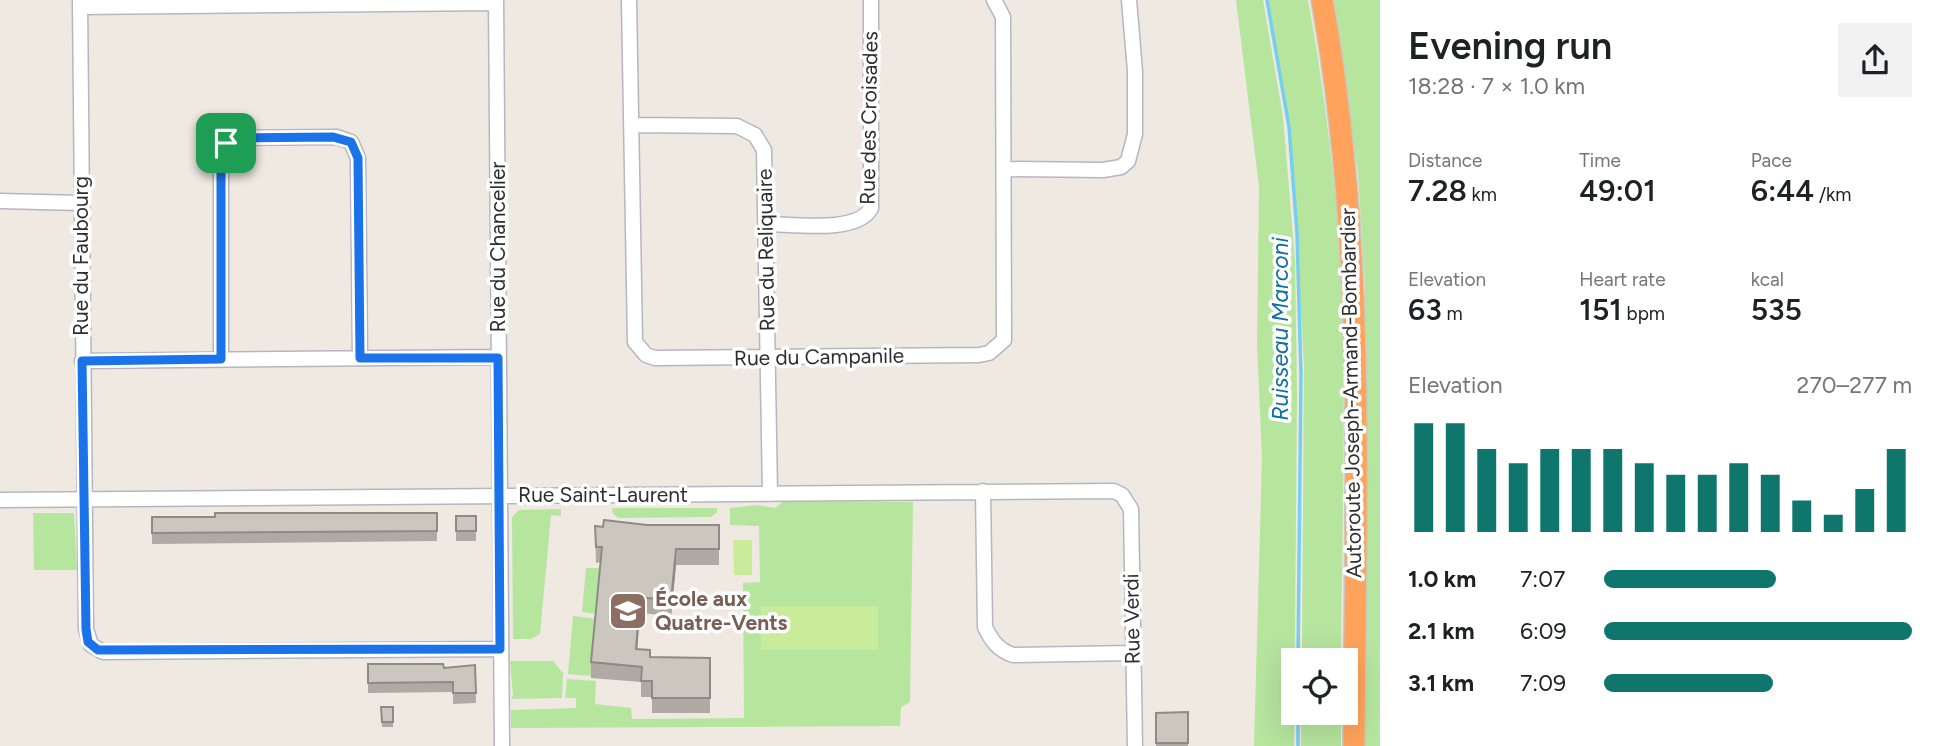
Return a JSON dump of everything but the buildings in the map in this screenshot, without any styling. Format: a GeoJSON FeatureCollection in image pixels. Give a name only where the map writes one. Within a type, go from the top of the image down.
{"type":"FeatureCollection","features":[{"type":"Feature","properties":{"kind":"highway","name":"Autoroute Joseph-Armand-Bombardier"},"geometry":{"type":"LineString","coordinates":[[1322,0],[1343,143],[1353,279],[1354,746]]}},
{"type":"Feature","properties":{"kind":"street","name":"Rue du Campanile"},"geometry":{"type":"LineString","coordinates":[[629,0],[635,342],[646,355],[655,358],[767,359],[979,355],[989,353],[1004,340],[1003,17],[994,0]]}},
{"type":"Feature","properties":{"kind":"street","name":"Rue des Croisades"},"geometry":{"type":"LineString","coordinates":[[766,224],[853,224],[867,215],[871,208],[871,0]]}},
{"type":"Feature","properties":{"kind":"street"},"geometry":{"type":"LineString","coordinates":[[1004,169],[1103,170],[1121,167],[1128,161],[1135,134],[1135,71],[1129,0]]}},
{"type":"Feature","properties":{"kind":"street"},"geometry":{"type":"LineString","coordinates":[[80,3],[496,1]]}},
{"type":"Feature","properties":{"kind":"street","name":"Rue du Chancelier"},"geometry":{"type":"LineString","coordinates":[[496,1],[502,746]]}},
{"type":"Feature","properties":{"kind":"street","name":"Rue du Faubourg"},"geometry":{"type":"LineString","coordinates":[[80,3],[84,500],[87,637],[90,645],[98,650],[500,649]]}},
{"type":"Feature","properties":{"kind":"street","name":"Rue du Reliquaire"},"geometry":{"type":"LineString","coordinates":[[631,125],[737,126],[747,129],[764,150],[771,494]]}},
{"type":"Feature","properties":{"kind":"street"},"geometry":{"type":"LineString","coordinates":[[221,359],[221,150],[230,141],[239,138],[333,137],[351,142],[358,158],[360,358]]}},
{"type":"Feature","properties":{"kind":"street"},"geometry":{"type":"LineString","coordinates":[[0,201],[81,202]]}},
{"type":"Feature","properties":{"kind":"street"},"geometry":{"type":"LineString","coordinates":[[82,361],[498,358]]}},
{"type":"Feature","properties":{"kind":"street","name":"Rue Saint-Laurent"},"geometry":{"type":"LineString","coordinates":[[0,500],[1105,490],[1122,495]]}},
{"type":"Feature","properties":{"kind":"street"},"geometry":{"type":"LineString","coordinates":[[984,492],[985,627],[995,644],[1003,652],[1013,655],[1132,653]]}},
{"type":"Feature","properties":{"kind":"street","name":"Rue Verdi"},"geometry":{"type":"LineString","coordinates":[[1122,495],[1131,509],[1135,746]]}},
{"type":"Feature","properties":{"kind":"green space"},"geometry":{"type":"Polygon","coordinates":[[[1236,0],[1263,0],[1283,117],[1295,260],[1295,648],[1281,648],[1281,725],[1294,725],[1294,746],[1254,746],[1262,458],[1257,345],[1259,186],[1236,0]]]}},
{"type":"Feature","properties":{"kind":"green space"},"geometry":{"type":"Polygon","coordinates":[[[1267,0],[1308,0],[1330,144],[1338,231],[1343,338],[1341,648],[1302,648],[1304,367],[1289,121],[1267,0]]]}},
{"type":"Feature","properties":{"kind":"green space"},"geometry":{"type":"Polygon","coordinates":[[[1334,0],[1380,0],[1380,746],[1365,746],[1365,284],[1358,174],[1334,0]]]}},
{"type":"Feature","properties":{"kind":"green space"},"geometry":{"type":"Polygon","coordinates":[[[784,501],[913,502],[910,702],[901,707],[900,726],[511,728],[511,710],[576,708],[576,698],[565,698],[567,679],[596,681],[595,704],[631,708],[632,719],[744,718],[743,583],[760,582],[759,526],[730,525],[730,508],[757,505],[775,508],[784,501]]]}},
{"type":"Feature","properties":{"kind":"green space"},"geometry":{"type":"Polygon","coordinates":[[[612,508],[717,508],[717,512],[711,517],[619,518],[613,514],[612,508]]]}},
{"type":"Feature","properties":{"kind":"green space"},"geometry":{"type":"Polygon","coordinates":[[[561,509],[561,516],[551,515],[540,634],[531,639],[513,639],[512,517],[519,510],[561,509]]]}},
{"type":"Feature","properties":{"kind":"green space"},"geometry":{"type":"Polygon","coordinates":[[[33,513],[74,513],[77,570],[34,570],[33,513]]]}},
{"type":"Feature","properties":{"kind":"green space"},"geometry":{"type":"Polygon","coordinates":[[[733,540],[752,540],[752,575],[734,575],[733,540]]]}},
{"type":"Feature","properties":{"kind":"green space"},"geometry":{"type":"Polygon","coordinates":[[[586,568],[602,568],[597,614],[582,612],[586,568]]]}},
{"type":"Feature","properties":{"kind":"green space"},"geometry":{"type":"Polygon","coordinates":[[[761,606],[878,606],[878,650],[761,650],[761,606]]]}},
{"type":"Feature","properties":{"kind":"green space"},"geometry":{"type":"Polygon","coordinates":[[[573,616],[597,619],[591,676],[568,674],[573,616]]]}},
{"type":"Feature","properties":{"kind":"green space"},"geometry":{"type":"Polygon","coordinates":[[[510,661],[553,661],[563,673],[562,698],[511,699],[510,661]]]}},
{"type":"Feature","properties":{"kind":"green space"},"geometry":{"type":"Polygon","coordinates":[[[1301,725],[1341,725],[1341,746],[1301,746],[1301,725]]]}},
{"type":"Feature","properties":{"kind":"waterway","name":"Ruisseau Marconi"},"geometry":{"type":"LineString","coordinates":[[1267,0],[1289,127],[1297,233],[1301,374],[1298,648]]}},
{"type":"Feature","properties":{"kind":"waterway","name":"Ruisseau Marconi"},"geometry":{"type":"LineString","coordinates":[[1298,725],[1298,746]]}},
{"type":"Feature","properties":{"kind":"place","name":"École aux Quatre-Vents"},"geometry":{"type":"Point","coordinates":[628,611]}},
{"type":"Feature","properties":{"kind":"route"},"geometry":{"type":"LineString","coordinates":[[333,137],[346,139],[354,146],[358,158],[360,358],[498,358],[500,649],[103,652],[88,642],[82,361],[221,359],[219,161],[221,150],[226,143],[239,138],[333,137]]}}]}
